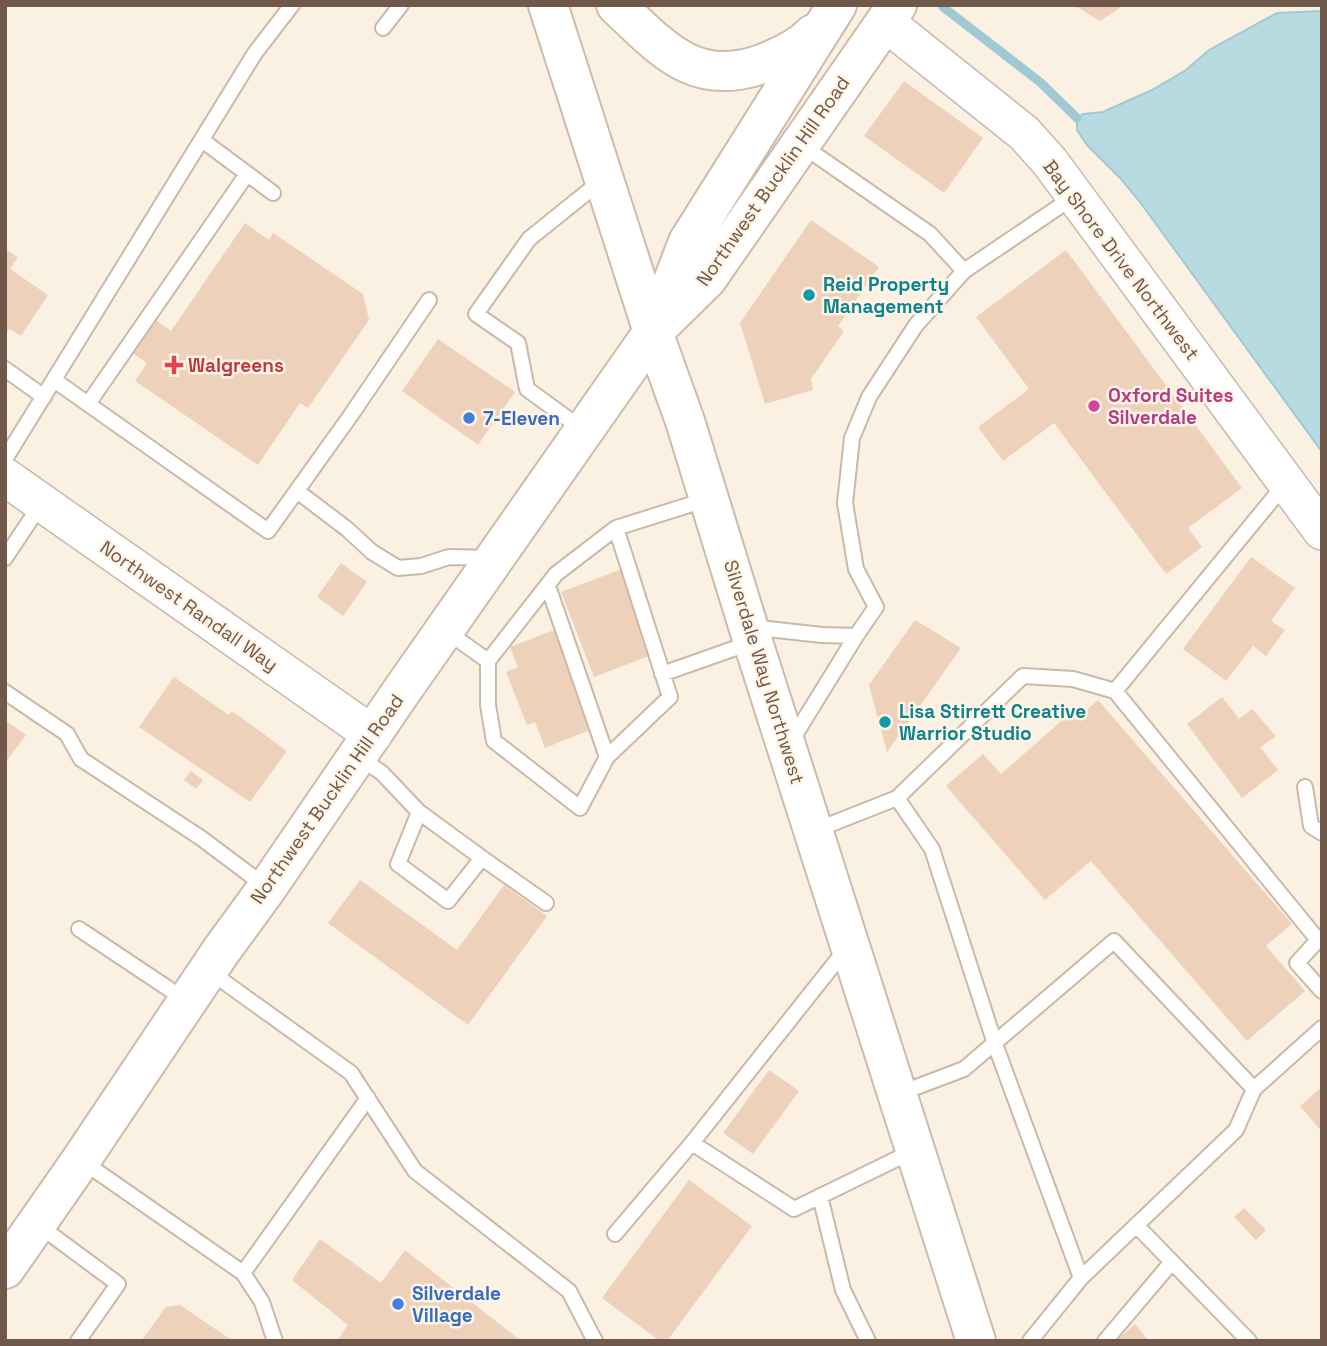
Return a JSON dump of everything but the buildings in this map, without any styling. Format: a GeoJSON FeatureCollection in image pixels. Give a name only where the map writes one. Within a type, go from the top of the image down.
{"type":"FeatureCollection","features":[{"type":"Feature","properties":{"kind":"main road","name":"Silverdale Way Northwest"},"geometry":{"type":"LineString","coordinates":[[548,5],[653,332],[710,498],[976,1341]]}},
{"type":"Feature","properties":{"kind":"main road"},"geometry":{"type":"LineString","coordinates":[[616,5],[664,49],[687,63],[712,72],[732,72],[778,58],[809,39],[832,12]]}},
{"type":"Feature","properties":{"kind":"main road","name":"Northwest Bucklin Hill Road"},"geometry":{"type":"LineString","coordinates":[[5,1269],[221,951],[653,332],[706,279],[889,11]]}},
{"type":"Feature","properties":{"kind":"main road","name":"Northwest Bucklin Hill Road"},"geometry":{"type":"LineString","coordinates":[[653,332],[688,242],[832,12]]}},
{"type":"Feature","properties":{"kind":"street","name":"Bay Shore Drive Northwest"},"geometry":{"type":"LineString","coordinates":[[889,11],[1024,133],[1050,162],[1322,531]]}},
{"type":"Feature","properties":{"kind":"street","name":"Northwest Randall Way"},"geometry":{"type":"LineString","coordinates":[[5,477],[365,745]]}},
{"type":"Feature","properties":{"kind":"lane"},"geometry":{"type":"LineString","coordinates":[[5,459],[255,53],[292,5]]}},
{"type":"Feature","properties":{"kind":"lane"},"geometry":{"type":"LineString","coordinates":[[383,28],[401,5]]}},
{"type":"Feature","properties":{"kind":"lane"},"geometry":{"type":"LineString","coordinates":[[202,140],[273,193]]}},
{"type":"Feature","properties":{"kind":"lane"},"geometry":{"type":"LineString","coordinates":[[813,153],[930,234],[964,271]]}},
{"type":"Feature","properties":{"kind":"lane"},"geometry":{"type":"LineString","coordinates":[[88,404],[247,174]]}},
{"type":"Feature","properties":{"kind":"lane"},"geometry":{"type":"LineString","coordinates":[[584,431],[527,389],[518,343],[476,314],[529,239],[605,178]]}},
{"type":"Feature","properties":{"kind":"lane"},"geometry":{"type":"LineString","coordinates":[[787,747],[876,607],[856,569],[845,503],[852,438],[869,397],[916,325],[964,271],[1076,195]]}},
{"type":"Feature","properties":{"kind":"lane"},"geometry":{"type":"LineString","coordinates":[[54,380],[268,531],[429,300]]}},
{"type":"Feature","properties":{"kind":"lane"},"geometry":{"type":"LineString","coordinates":[[5,369],[44,397]]}},
{"type":"Feature","properties":{"kind":"lane"},"geometry":{"type":"LineString","coordinates":[[1115,691],[1285,483]]}},
{"type":"Feature","properties":{"kind":"lane"},"geometry":{"type":"LineString","coordinates":[[297,491],[372,552],[398,568],[421,566],[449,556],[496,558]]}},
{"type":"Feature","properties":{"kind":"lane"},"geometry":{"type":"LineString","coordinates":[[616,528],[670,697],[607,757],[580,807],[494,741],[488,705],[488,661],[556,574],[616,528],[710,498]]}},
{"type":"Feature","properties":{"kind":"lane"},"geometry":{"type":"LineString","coordinates":[[5,558],[42,503]]}},
{"type":"Feature","properties":{"kind":"lane"},"geometry":{"type":"LineString","coordinates":[[548,586],[607,757]]}},
{"type":"Feature","properties":{"kind":"lane"},"geometry":{"type":"LineString","coordinates":[[444,630],[488,661]]}},
{"type":"Feature","properties":{"kind":"lane"},"geometry":{"type":"LineString","coordinates":[[662,674],[751,634],[856,636]]}},
{"type":"Feature","properties":{"kind":"lane"},"geometry":{"type":"LineString","coordinates":[[814,831],[897,798],[1023,676],[1073,679],[1115,691],[1318,940],[1297,963],[1322,990]]}},
{"type":"Feature","properties":{"kind":"lane"},"geometry":{"type":"LineString","coordinates":[[5,692],[67,734],[81,759],[201,838],[267,888]]}},
{"type":"Feature","properties":{"kind":"lane"},"geometry":{"type":"LineString","coordinates":[[365,745],[382,773],[419,812],[546,903]]}},
{"type":"Feature","properties":{"kind":"lane"},"geometry":{"type":"LineString","coordinates":[[1305,787],[1311,826],[1322,834]]}},
{"type":"Feature","properties":{"kind":"lane"},"geometry":{"type":"LineString","coordinates":[[897,798],[932,849],[995,1044],[1081,1278]]}},
{"type":"Feature","properties":{"kind":"lane"},"geometry":{"type":"LineString","coordinates":[[419,812],[398,864],[449,901],[482,858]]}},
{"type":"Feature","properties":{"kind":"lane"},"geometry":{"type":"LineString","coordinates":[[79,929],[199,986],[351,1073],[415,1171],[569,1291],[595,1341]]}},
{"type":"Feature","properties":{"kind":"lane"},"geometry":{"type":"LineString","coordinates":[[898,1094],[964,1069],[1114,941],[1254,1089]]}},
{"type":"Feature","properties":{"kind":"lane"},"geometry":{"type":"LineString","coordinates":[[615,1234],[692,1143],[850,945]]}},
{"type":"Feature","properties":{"kind":"lane"},"geometry":{"type":"LineString","coordinates":[[1030,1341],[1081,1278],[1236,1130],[1254,1089],[1322,1028]]}},
{"type":"Feature","properties":{"kind":"lane"},"geometry":{"type":"LineString","coordinates":[[243,1273],[368,1098]]}},
{"type":"Feature","properties":{"kind":"lane"},"geometry":{"type":"LineString","coordinates":[[692,1143],[794,1209],[915,1150]]}},
{"type":"Feature","properties":{"kind":"lane"},"geometry":{"type":"LineString","coordinates":[[81,1160],[243,1273],[262,1302],[275,1341]]}},
{"type":"Feature","properties":{"kind":"lane"},"geometry":{"type":"LineString","coordinates":[[820,1196],[843,1290],[868,1341]]}},
{"type":"Feature","properties":{"kind":"lane"},"geometry":{"type":"LineString","coordinates":[[37,1223],[118,1284],[78,1341]]}},
{"type":"Feature","properties":{"kind":"lane"},"geometry":{"type":"LineString","coordinates":[[1136,1225],[1249,1341]]}},
{"type":"Feature","properties":{"kind":"lane"},"geometry":{"type":"LineString","coordinates":[[1105,1341],[1171,1263]]}},
{"type":"Feature","properties":{"kind":"water"},"geometry":{"type":"Polygon","coordinates":[[[1322,11],[1322,452],[1140,202],[1087,145],[1077,130],[1077,118],[1083,114],[1103,112],[1152,90],[1186,70],[1209,50],[1277,13],[1322,11]]]}},
{"type":"Feature","properties":{"kind":"waterway"},"geometry":{"type":"LineString","coordinates":[[943,7],[1040,82],[1077,118]]}},
{"type":"Feature","properties":{"kind":"place","name":"Reid Property Management"},"geometry":{"type":"Point","coordinates":[809,295]}},
{"type":"Feature","properties":{"kind":"place","name":"Walgreens"},"geometry":{"type":"Point","coordinates":[174,365]}},
{"type":"Feature","properties":{"kind":"place","name":"Oxford Suites Silverdale"},"geometry":{"type":"Point","coordinates":[1094,406]}},
{"type":"Feature","properties":{"kind":"place","name":"7-Eleven"},"geometry":{"type":"Point","coordinates":[469,418]}},
{"type":"Feature","properties":{"kind":"place","name":"Lisa Stirrett Creative Warrior Studio"},"geometry":{"type":"Point","coordinates":[885,722]}},
{"type":"Feature","properties":{"kind":"place","name":"Silverdale Village"},"geometry":{"type":"Point","coordinates":[398,1304]}}]}
